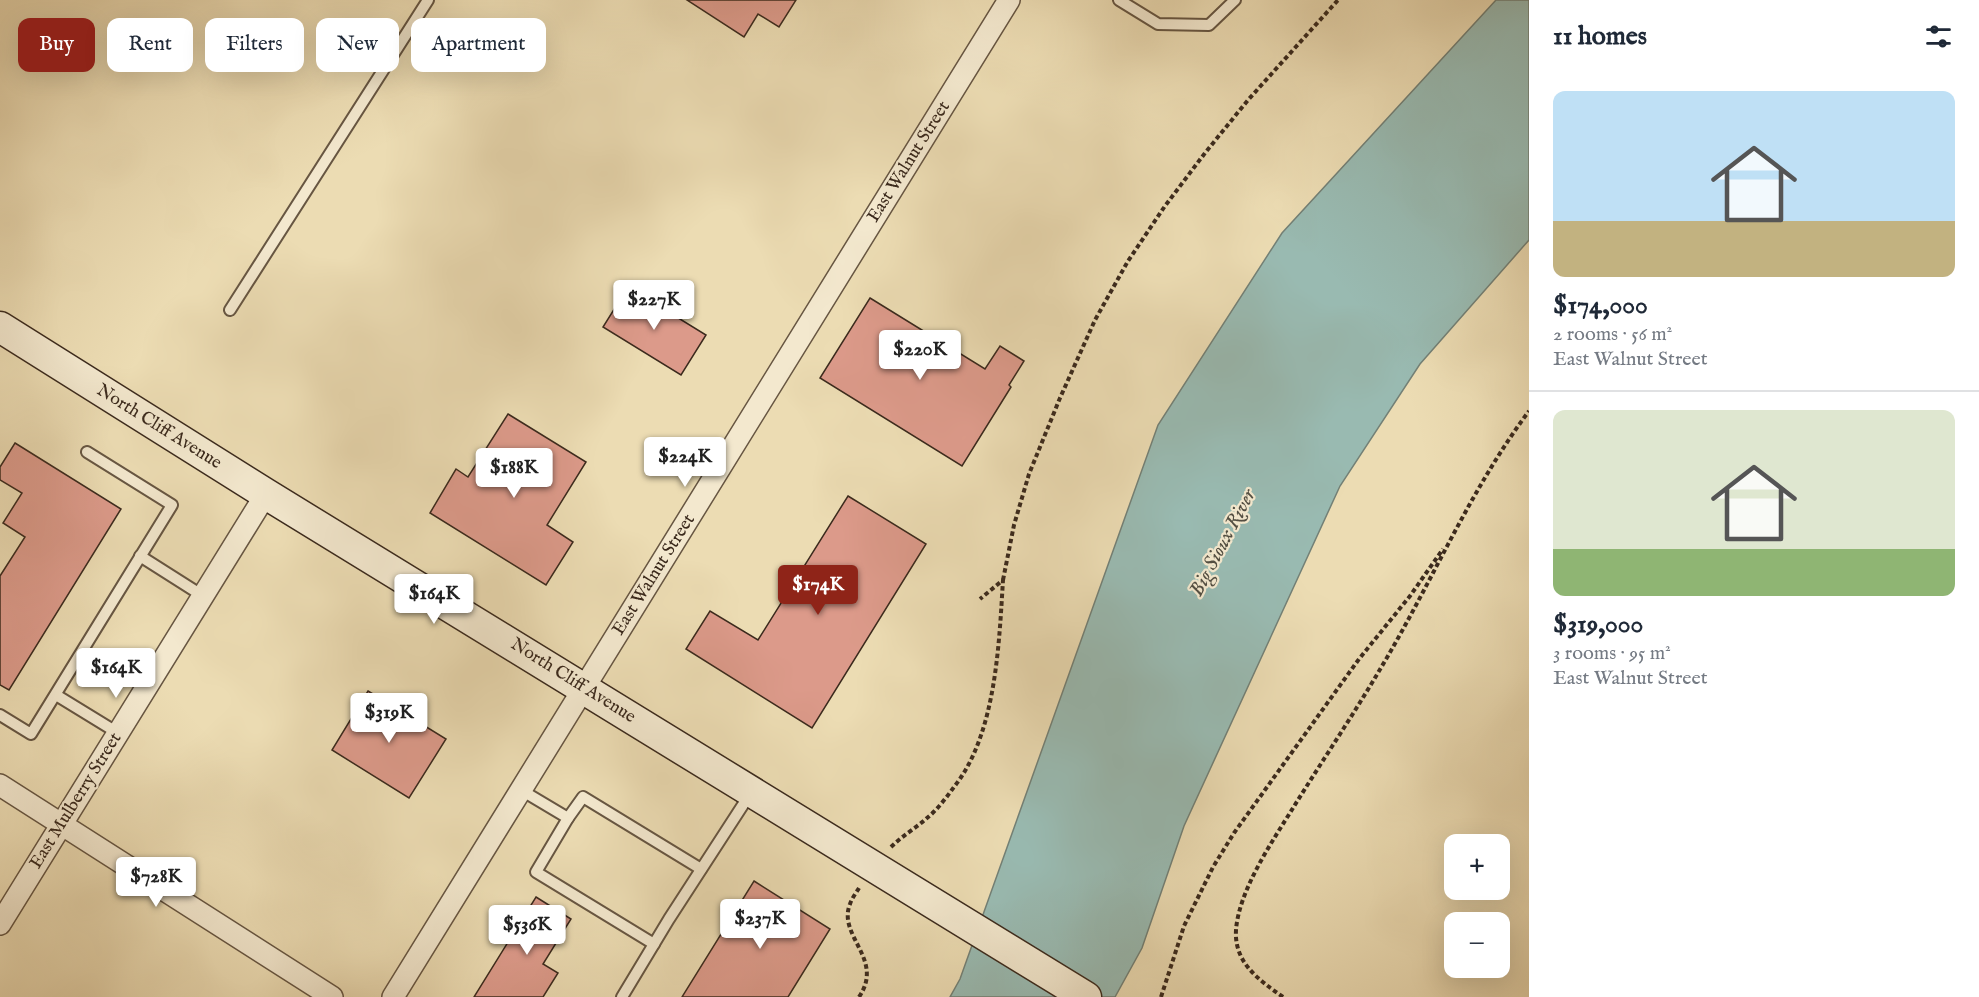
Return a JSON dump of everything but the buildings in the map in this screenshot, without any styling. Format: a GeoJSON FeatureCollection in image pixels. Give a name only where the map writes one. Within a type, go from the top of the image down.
{"type":"FeatureCollection","features":[{"type":"Feature","properties":{"kind":"main road","name":"North Cliff Avenue"},"geometry":{"type":"LineString","coordinates":[[0,327],[266,494],[1086,997]]}},
{"type":"Feature","properties":{"kind":"street","name":"East Walnut Street"},"geometry":{"type":"LineString","coordinates":[[393,997],[1009,0]]}},
{"type":"Feature","properties":{"kind":"street","name":"East Mulberry Street"},"geometry":{"type":"LineString","coordinates":[[0,924],[266,494]]}},
{"type":"Feature","properties":{"kind":"street"},"geometry":{"type":"LineString","coordinates":[[0,785],[332,997]]}},
{"type":"Feature","properties":{"kind":"lane"},"geometry":{"type":"LineString","coordinates":[[230,310],[428,0]]}},
{"type":"Feature","properties":{"kind":"lane"},"geometry":{"type":"LineString","coordinates":[[1119,0],[1158,24],[1209,25],[1235,0]]}},
{"type":"Feature","properties":{"kind":"lane"},"geometry":{"type":"LineString","coordinates":[[0,715],[31,734],[172,505],[87,452]]}},
{"type":"Feature","properties":{"kind":"lane"},"geometry":{"type":"LineString","coordinates":[[140,556],[203,596]]}},
{"type":"Feature","properties":{"kind":"lane"},"geometry":{"type":"LineString","coordinates":[[56,694],[118,733]]}},
{"type":"Feature","properties":{"kind":"lane"},"geometry":{"type":"LineString","coordinates":[[521,790],[568,818]]}},
{"type":"Feature","properties":{"kind":"lane"},"geometry":{"type":"LineString","coordinates":[[622,997],[751,791]]}},
{"type":"Feature","properties":{"kind":"lane"},"geometry":{"type":"LineString","coordinates":[[654,944],[536,872],[568,818],[582,797],[701,869]]}},
{"type":"Feature","properties":{"kind":"path"},"geometry":{"type":"LineString","coordinates":[[859,997],[864,990],[867,974],[866,962],[848,922],[849,905],[884,873],[900,838],[928,818],[956,785],[974,753],[988,712],[999,650],[1003,580],[1014,525],[1029,474],[1095,320],[1128,261],[1165,206],[1212,144],[1248,100],[1338,0]]}},
{"type":"Feature","properties":{"kind":"path"},"geometry":{"type":"LineString","coordinates":[[1283,997],[1260,980],[1244,964],[1237,948],[1236,929],[1242,905],[1257,866],[1382,668],[1452,536],[1492,467],[1529,411]]}},
{"type":"Feature","properties":{"kind":"path"},"geometry":{"type":"LineString","coordinates":[[1161,997],[1184,926],[1196,899],[1234,833],[1352,669],[1410,596],[1452,536]]}},
{"type":"Feature","properties":{"kind":"path"},"geometry":{"type":"LineString","coordinates":[[980,599],[1003,580]]}},
{"type":"Feature","properties":{"kind":"water","name":"Big Sioux River"},"geometry":{"type":"Polygon","coordinates":[[[1496,0],[1529,0],[1529,240],[1420,364],[1340,486],[1184,826],[1142,948],[1115,997],[950,997],[960,979],[1158,425],[1282,233],[1496,0]]]}}]}
